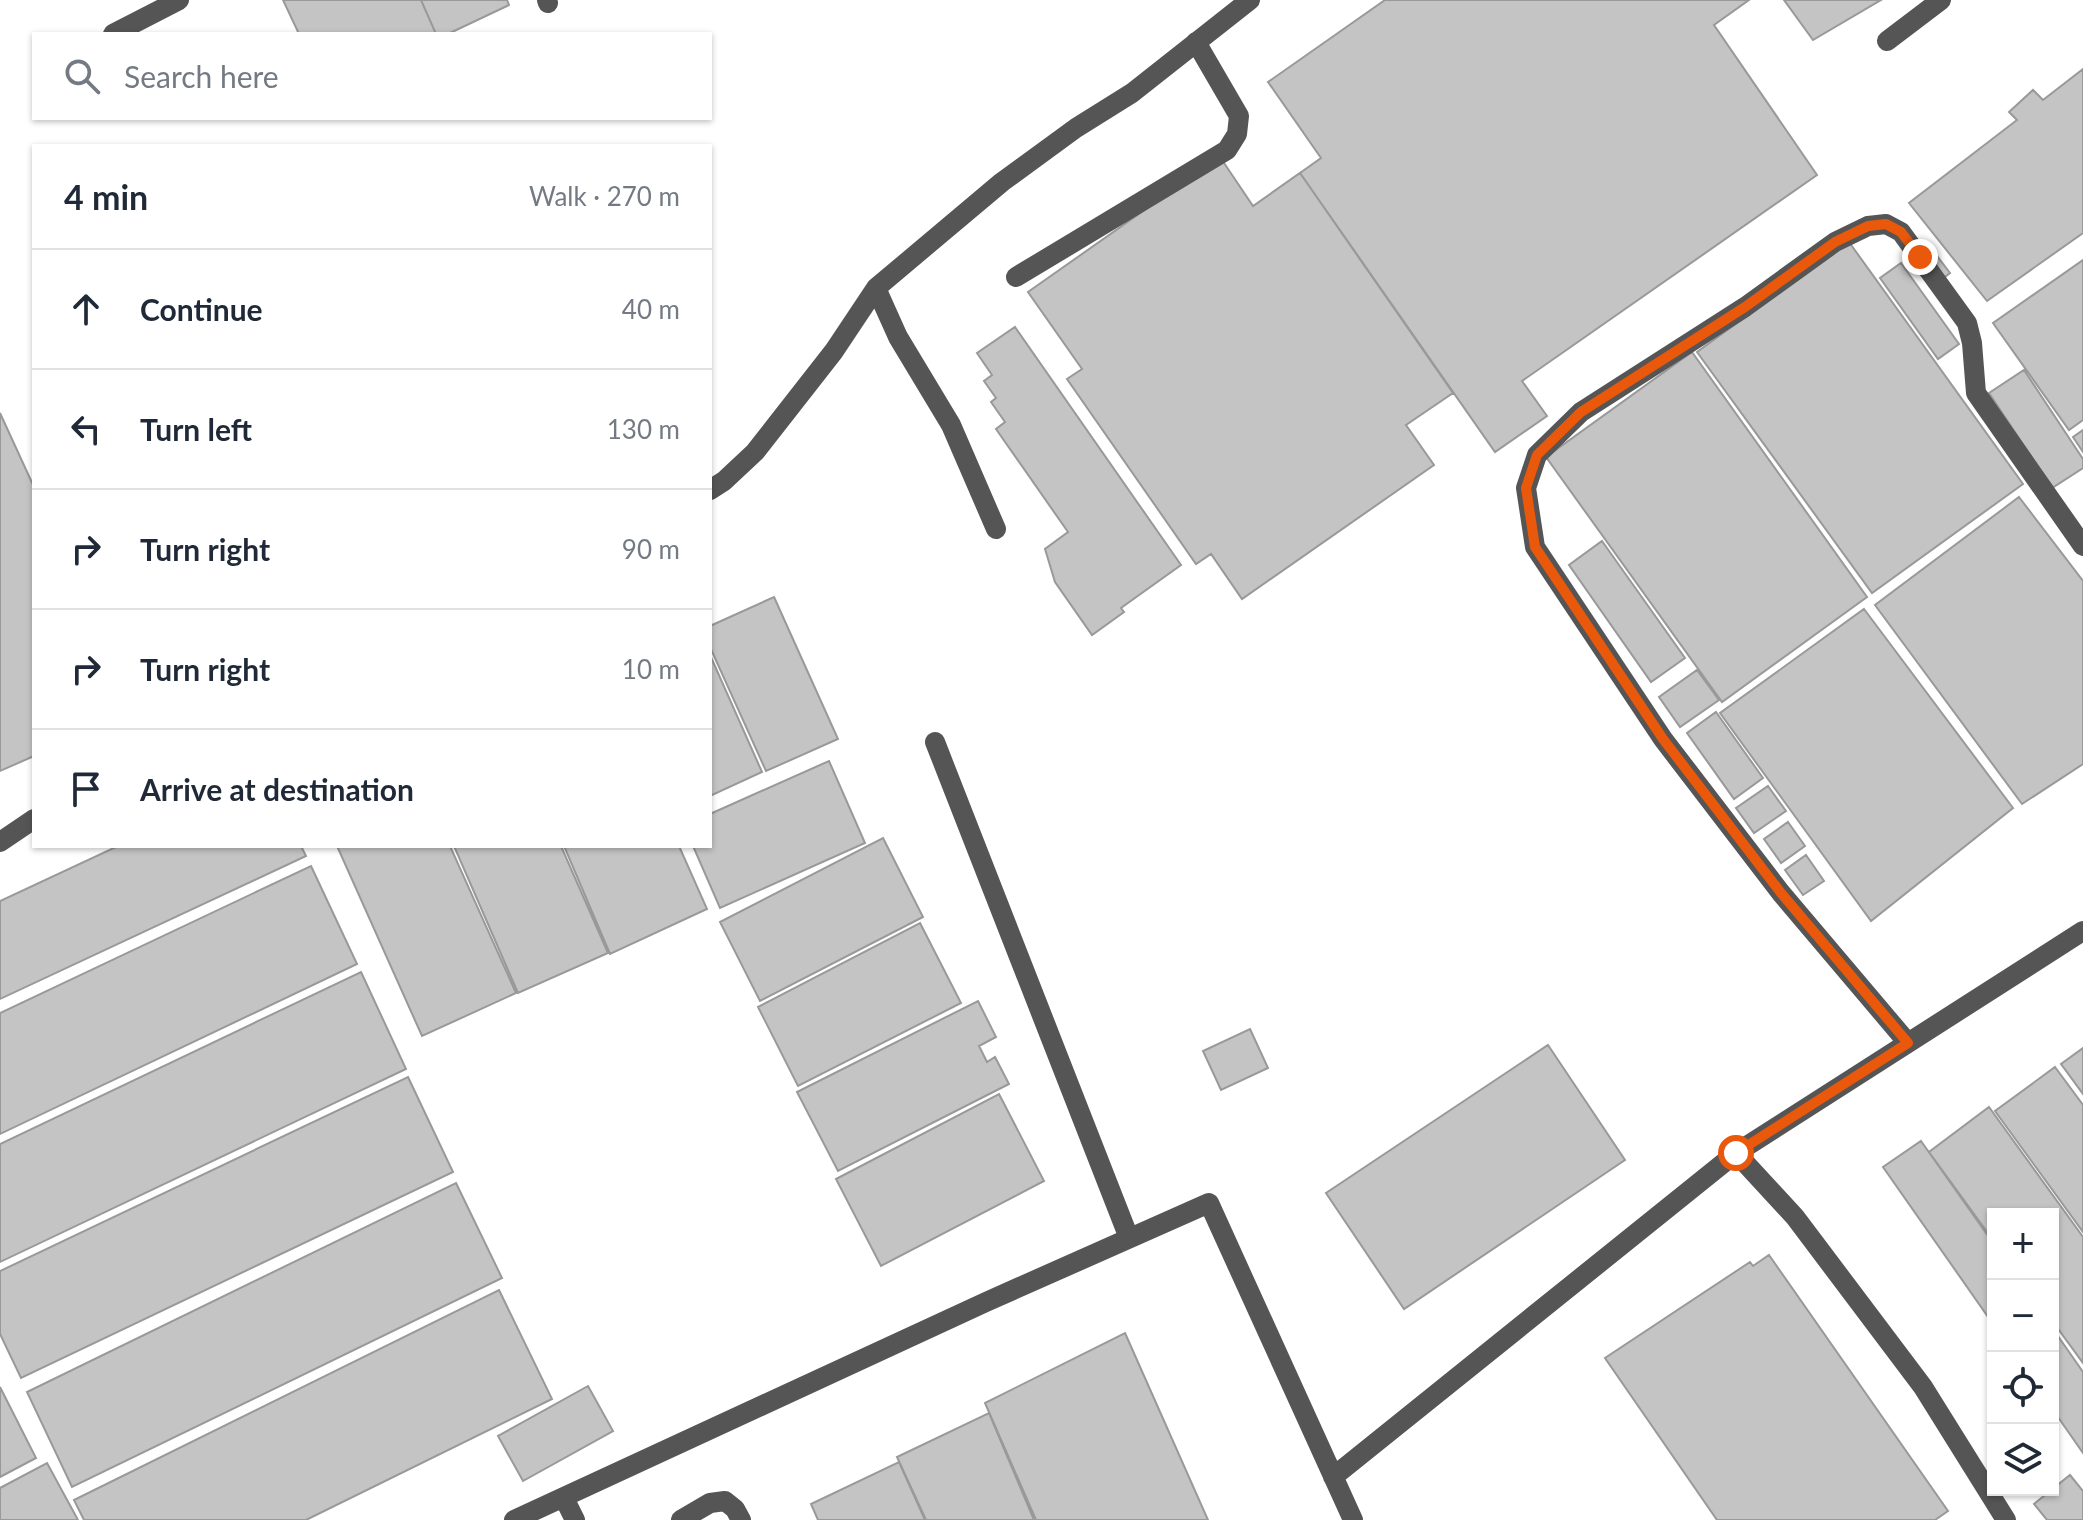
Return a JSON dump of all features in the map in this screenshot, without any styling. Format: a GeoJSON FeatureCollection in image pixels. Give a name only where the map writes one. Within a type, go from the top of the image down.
{"type":"FeatureCollection","features":[{"type":"Feature","properties":{"kind":"street"},"geometry":{"type":"LineString","coordinates":[[117,32],[179,0]]}},
{"type":"Feature","properties":{"kind":"street"},"geometry":{"type":"LineString","coordinates":[[712,489],[755,452],[834,351],[876,288],[1002,182],[1076,128],[1132,93],[1250,0]]}},
{"type":"Feature","properties":{"kind":"street"},"geometry":{"type":"LineString","coordinates":[[1887,41],[1941,0]]}},
{"type":"Feature","properties":{"kind":"street"},"geometry":{"type":"LineString","coordinates":[[1016,277],[1227,150],[1237,134],[1239,116],[1196,42]]}},
{"type":"Feature","properties":{"kind":"street"},"geometry":{"type":"LineString","coordinates":[[1908,1043],[1781,893],[1663,739],[1535,547],[1526,488],[1537,455],[1581,412],[1745,307],[1835,242],[1868,226],[1886,224],[1901,232],[1967,323],[1972,343],[1976,393],[2083,546]]}},
{"type":"Feature","properties":{"kind":"street"},"geometry":{"type":"LineString","coordinates":[[876,288],[898,337],[951,425],[996,529]]}},
{"type":"Feature","properties":{"kind":"street"},"geometry":{"type":"LineString","coordinates":[[935,742],[1129,1238]]}},
{"type":"Feature","properties":{"kind":"street"},"geometry":{"type":"LineString","coordinates":[[0,842],[32,820]]}},
{"type":"Feature","properties":{"kind":"street"},"geometry":{"type":"LineString","coordinates":[[1333,1477],[1736,1153],[2083,931]]}},
{"type":"Feature","properties":{"kind":"street"},"geometry":{"type":"LineString","coordinates":[[1736,1153],[1795,1217],[1923,1387],[2006,1520]]}},
{"type":"Feature","properties":{"kind":"street"},"geometry":{"type":"LineString","coordinates":[[514,1520],[1209,1203],[1353,1520]]}},
{"type":"Feature","properties":{"kind":"street"},"geometry":{"type":"LineString","coordinates":[[564,1498],[575,1520]]}},
{"type":"Feature","properties":{"kind":"street"},"geometry":{"type":"LineString","coordinates":[[681,1520],[710,1503],[725,1501],[735,1509],[741,1520]]}},
{"type":"Feature","properties":{"kind":"building"},"geometry":{"type":"Polygon","coordinates":[[[283,0],[421,0],[435,32],[298,32],[283,0]]]}},
{"type":"Feature","properties":{"kind":"building"},"geometry":{"type":"Polygon","coordinates":[[[421,0],[507,0],[509,5],[452,32],[435,32],[421,0]]]}},
{"type":"Feature","properties":{"kind":"building"},"geometry":{"type":"Polygon","coordinates":[[[1385,0],[1749,0],[1714,25],[1817,175],[1522,381],[1547,416],[1495,452],[1300,173],[1321,158],[1268,82],[1385,0]]]}},
{"type":"Feature","properties":{"kind":"building"},"geometry":{"type":"Polygon","coordinates":[[[1784,0],[1881,0],[1813,40],[1784,0]]]}},
{"type":"Feature","properties":{"kind":"building"},"geometry":{"type":"Polygon","coordinates":[[[2083,69],[2083,233],[1987,301],[1909,203],[2017,120],[2009,112],[2033,90],[2043,100],[2083,69]]]}},
{"type":"Feature","properties":{"kind":"building"},"geometry":{"type":"Polygon","coordinates":[[[1220,157],[1253,206],[1300,173],[1453,393],[1406,425],[1434,465],[1242,599],[1211,554],[1196,564],[1067,379],[1082,369],[1028,292],[1220,157]]]}},
{"type":"Feature","properties":{"kind":"building"},"geometry":{"type":"Polygon","coordinates":[[[1849,242],[2023,484],[1872,593],[1697,352],[1849,242]]]}},
{"type":"Feature","properties":{"kind":"building"},"geometry":{"type":"Polygon","coordinates":[[[1931,248],[1950,273],[1941,280],[1923,254],[1931,248]]]}},
{"type":"Feature","properties":{"kind":"building"},"geometry":{"type":"Polygon","coordinates":[[[2083,260],[2083,420],[2069,430],[1993,323],[2083,260]]]}},
{"type":"Feature","properties":{"kind":"building"},"geometry":{"type":"Polygon","coordinates":[[[1901,263],[1959,344],[1938,359],[1880,278],[1901,263]]]}},
{"type":"Feature","properties":{"kind":"building"},"geometry":{"type":"Polygon","coordinates":[[[1015,327],[1181,565],[1121,608],[1124,612],[1092,635],[1055,582],[1045,549],[1068,532],[996,429],[1005,422],[991,402],[996,398],[984,381],[992,375],[977,353],[1015,327]]]}},
{"type":"Feature","properties":{"kind":"building"},"geometry":{"type":"Polygon","coordinates":[[[1692,352],[1867,597],[1722,702],[1546,457],[1692,352]]]}},
{"type":"Feature","properties":{"kind":"building"},"geometry":{"type":"Polygon","coordinates":[[[2024,370],[2083,459],[2083,468],[2052,488],[1989,393],[2024,370]]]}},
{"type":"Feature","properties":{"kind":"building"},"geometry":{"type":"Polygon","coordinates":[[[0,413],[32,483],[32,757],[0,771],[0,413]]]}},
{"type":"Feature","properties":{"kind":"building"},"geometry":{"type":"Polygon","coordinates":[[[2083,430],[2083,452],[2073,437],[2083,430]]]}},
{"type":"Feature","properties":{"kind":"building"},"geometry":{"type":"Polygon","coordinates":[[[2019,497],[2083,581],[2083,764],[2022,804],[1875,605],[2019,497]]]}},
{"type":"Feature","properties":{"kind":"building"},"geometry":{"type":"Polygon","coordinates":[[[1602,541],[1685,658],[1651,682],[1569,565],[1602,541]]]}},
{"type":"Feature","properties":{"kind":"building"},"geometry":{"type":"Polygon","coordinates":[[[774,597],[838,739],[766,771],[712,651],[712,625],[774,597]]]}},
{"type":"Feature","properties":{"kind":"building"},"geometry":{"type":"Polygon","coordinates":[[[1864,609],[2013,808],[1871,921],[1720,713],[1864,609]]]}},
{"type":"Feature","properties":{"kind":"building"},"geometry":{"type":"Polygon","coordinates":[[[712,660],[762,772],[712,795],[712,660]]]}},
{"type":"Feature","properties":{"kind":"building"},"geometry":{"type":"Polygon","coordinates":[[[1697,670],[1719,700],[1680,727],[1659,697],[1697,670]]]}},
{"type":"Feature","properties":{"kind":"building"},"geometry":{"type":"Polygon","coordinates":[[[1716,712],[1763,778],[1734,799],[1687,733],[1716,712]]]}},
{"type":"Feature","properties":{"kind":"building"},"geometry":{"type":"Polygon","coordinates":[[[829,761],[865,843],[720,908],[694,848],[712,848],[712,813],[829,761]]]}},
{"type":"Feature","properties":{"kind":"building"},"geometry":{"type":"Polygon","coordinates":[[[1768,786],[1786,811],[1754,833],[1736,808],[1768,786]]]}},
{"type":"Feature","properties":{"kind":"building"},"geometry":{"type":"Polygon","coordinates":[[[1788,822],[1805,846],[1781,863],[1764,839],[1788,822]]]}},
{"type":"Feature","properties":{"kind":"building"},"geometry":{"type":"Polygon","coordinates":[[[883,838],[923,917],[760,1001],[720,922],[883,838]]]}},
{"type":"Feature","properties":{"kind":"building"},"geometry":{"type":"Polygon","coordinates":[[[114,848],[302,848],[306,856],[0,999],[0,901],[114,848]]]}},
{"type":"Feature","properties":{"kind":"building"},"geometry":{"type":"Polygon","coordinates":[[[338,848],[451,848],[516,993],[422,1036],[338,848]]]}},
{"type":"Feature","properties":{"kind":"building"},"geometry":{"type":"Polygon","coordinates":[[[455,848],[562,848],[608,953],[518,993],[455,848]]]}},
{"type":"Feature","properties":{"kind":"building"},"geometry":{"type":"Polygon","coordinates":[[[565,848],[680,848],[707,909],[610,954],[565,848]]]}},
{"type":"Feature","properties":{"kind":"building"},"geometry":{"type":"Polygon","coordinates":[[[1806,855],[1824,881],[1803,895],[1785,870],[1806,855]]]}},
{"type":"Feature","properties":{"kind":"building"},"geometry":{"type":"Polygon","coordinates":[[[311,866],[357,964],[0,1134],[0,1013],[311,866]]]}},
{"type":"Feature","properties":{"kind":"building"},"geometry":{"type":"Polygon","coordinates":[[[920,923],[961,1003],[798,1086],[758,1007],[920,923]]]}},
{"type":"Feature","properties":{"kind":"building"},"geometry":{"type":"Polygon","coordinates":[[[361,972],[406,1069],[0,1262],[0,1144],[361,972]]]}},
{"type":"Feature","properties":{"kind":"building"},"geometry":{"type":"Polygon","coordinates":[[[978,1001],[996,1037],[979,1046],[987,1062],[995,1057],[1009,1084],[838,1171],[797,1092],[978,1001]]]}},
{"type":"Feature","properties":{"kind":"building"},"geometry":{"type":"Polygon","coordinates":[[[1250,1029],[1268,1068],[1221,1090],[1203,1051],[1250,1029]]]}},
{"type":"Feature","properties":{"kind":"building"},"geometry":{"type":"Polygon","coordinates":[[[1548,1045],[1625,1160],[1404,1309],[1326,1193],[1548,1045]]]}},
{"type":"Feature","properties":{"kind":"building"},"geometry":{"type":"Polygon","coordinates":[[[2083,1048],[2083,1094],[2061,1064],[2083,1048]]]}},
{"type":"Feature","properties":{"kind":"building"},"geometry":{"type":"Polygon","coordinates":[[[2055,1067],[2083,1105],[2083,1232],[1995,1111],[2055,1067]]]}},
{"type":"Feature","properties":{"kind":"building"},"geometry":{"type":"Polygon","coordinates":[[[408,1077],[453,1172],[21,1378],[0,1334],[0,1271],[408,1077]]]}},
{"type":"Feature","properties":{"kind":"building"},"geometry":{"type":"Polygon","coordinates":[[[999,1094],[1044,1181],[881,1266],[836,1179],[999,1094]]]}},
{"type":"Feature","properties":{"kind":"building"},"geometry":{"type":"Polygon","coordinates":[[[1989,1107],[2083,1237],[2083,1363],[2059,1330],[2059,1208],[1987,1208],[1987,1232],[1929,1152],[1989,1107]]]}},
{"type":"Feature","properties":{"kind":"building"},"geometry":{"type":"Polygon","coordinates":[[[1921,1141],[1987,1234],[1987,1315],[1883,1167],[1921,1141]]]}},
{"type":"Feature","properties":{"kind":"building"},"geometry":{"type":"Polygon","coordinates":[[[456,1183],[502,1278],[72,1487],[27,1392],[456,1183]]]}},
{"type":"Feature","properties":{"kind":"building"},"geometry":{"type":"Polygon","coordinates":[[[1769,1255],[1948,1511],[1935,1520],[1717,1520],[1605,1358],[1750,1262],[1753,1266],[1769,1255]]]}},
{"type":"Feature","properties":{"kind":"building"},"geometry":{"type":"Polygon","coordinates":[[[499,1290],[552,1399],[306,1520],[84,1520],[74,1500],[499,1290]]]}},
{"type":"Feature","properties":{"kind":"building"},"geometry":{"type":"Polygon","coordinates":[[[1125,1333],[1208,1520],[1036,1520],[985,1403],[1125,1333]]]}},
{"type":"Feature","properties":{"kind":"building"},"geometry":{"type":"Polygon","coordinates":[[[2059,1338],[2083,1372],[2083,1453],[2059,1419],[2059,1338]]]}},
{"type":"Feature","properties":{"kind":"building"},"geometry":{"type":"Polygon","coordinates":[[[588,1386],[613,1431],[523,1481],[498,1436],[588,1386]]]}},
{"type":"Feature","properties":{"kind":"building"},"geometry":{"type":"Polygon","coordinates":[[[0,1387],[36,1458],[0,1477],[0,1387]]]}},
{"type":"Feature","properties":{"kind":"building"},"geometry":{"type":"Polygon","coordinates":[[[989,1413],[1034,1520],[926,1520],[897,1457],[989,1413]]]}},
{"type":"Feature","properties":{"kind":"building"},"geometry":{"type":"Polygon","coordinates":[[[899,1462],[925,1520],[818,1520],[811,1504],[899,1462]]]}},
{"type":"Feature","properties":{"kind":"building"},"geometry":{"type":"Polygon","coordinates":[[[47,1463],[78,1520],[0,1520],[0,1488],[47,1463]]]}},
{"type":"Feature","properties":{"kind":"building"},"geometry":{"type":"Polygon","coordinates":[[[2070,1475],[2083,1491],[2083,1520],[2047,1520],[2034,1504],[2044,1496],[2059,1496],[2059,1484],[2070,1475]]]}},
{"type":"Feature","properties":{"kind":"route"},"geometry":{"type":"LineString","coordinates":[[1736,1153],[1908,1043],[1781,893],[1663,739],[1535,547],[1526,488],[1537,455],[1581,412],[1745,307],[1835,242],[1868,226],[1886,224],[1901,232],[1920,257]]}}]}
